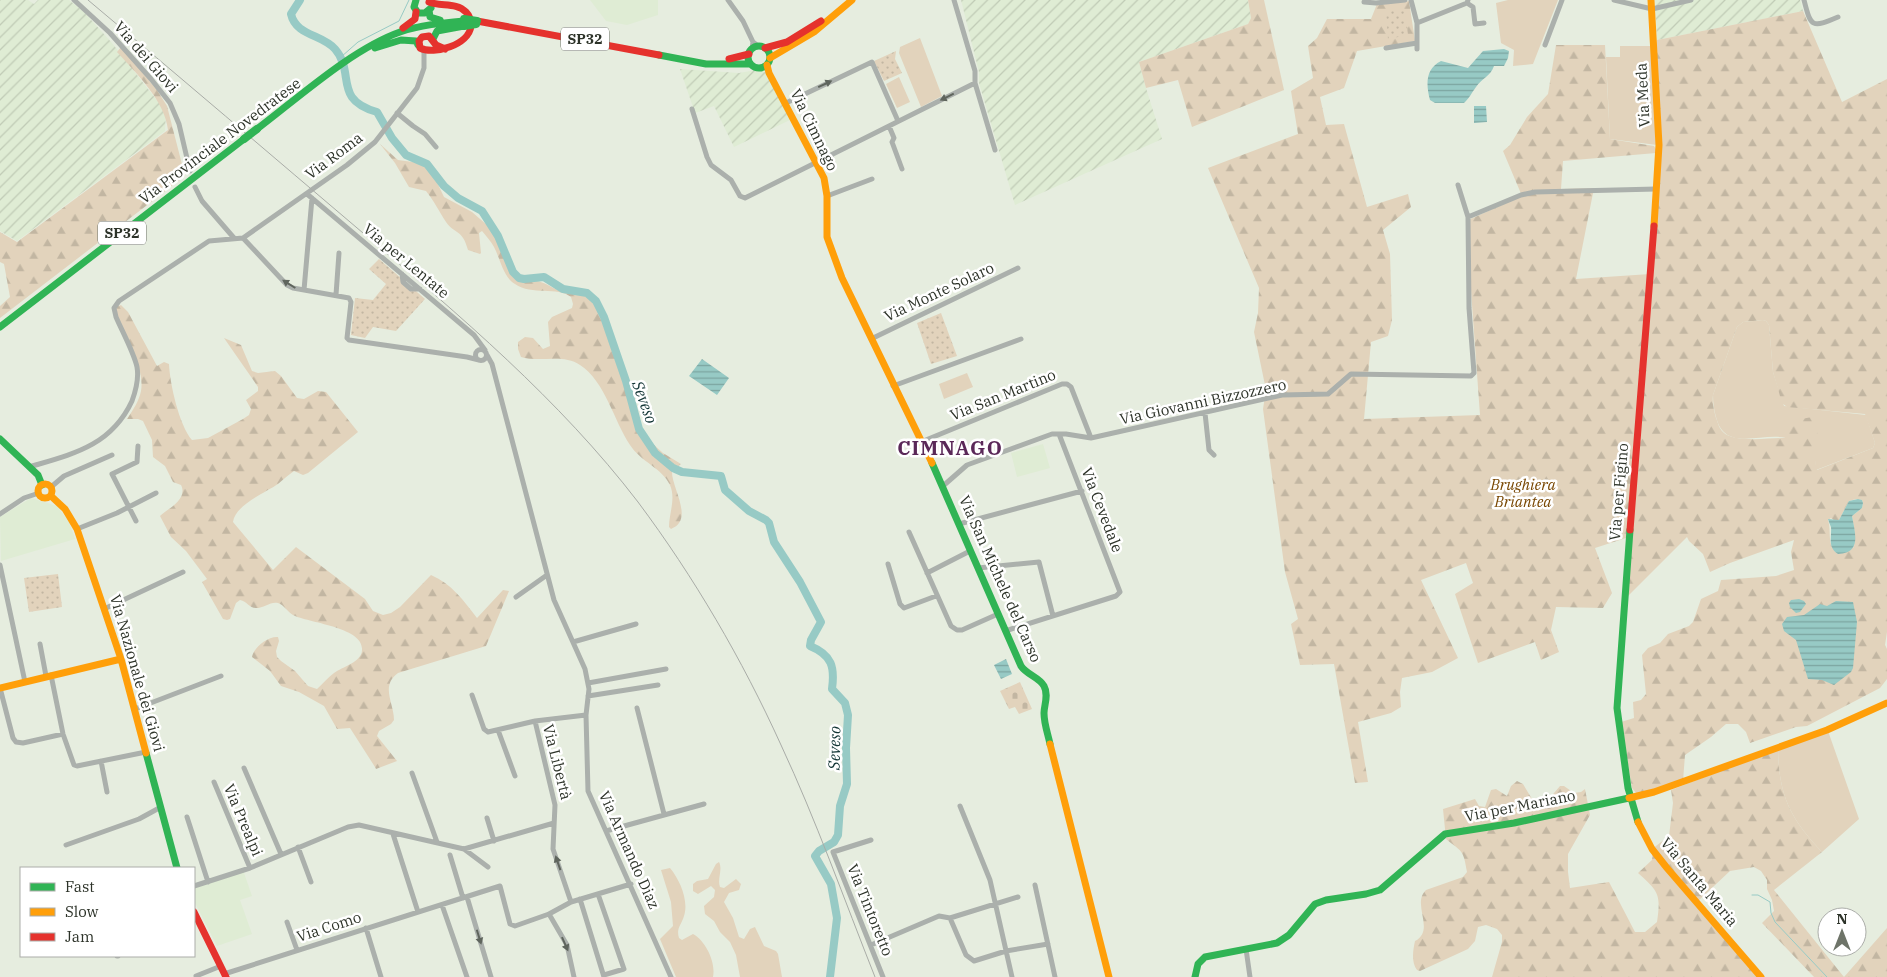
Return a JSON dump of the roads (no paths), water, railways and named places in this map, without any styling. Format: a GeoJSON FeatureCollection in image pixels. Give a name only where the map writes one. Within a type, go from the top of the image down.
{"type":"FeatureCollection","features":[{"type":"Feature","properties":{"kind":"street","name":"Via dei Giovi"},"geometry":{"type":"LineString","coordinates":[[74,0],[110,33],[170,103],[179,124],[190,171]]}},
{"type":"Feature","properties":{"kind":"street"},"geometry":{"type":"LineString","coordinates":[[388,37],[415,19],[416,12],[414,7],[416,0]]}},
{"type":"Feature","properties":{"kind":"street"},"geometry":{"type":"LineString","coordinates":[[728,0],[743,21],[755,48],[750,64]]}},
{"type":"Feature","properties":{"kind":"street","name":"Via Provinciale Novedratese"},"geometry":{"type":"LineString","coordinates":[[661,54],[710,60],[736,58],[755,48],[782,44],[807,31],[845,0]]}},
{"type":"Feature","properties":{"kind":"street"},"geometry":{"type":"LineString","coordinates":[[767,66],[814,32],[852,0]]}},
{"type":"Feature","properties":{"kind":"street"},"geometry":{"type":"LineString","coordinates":[[954,0],[974,71],[975,83],[995,150]]}},
{"type":"Feature","properties":{"kind":"street"},"geometry":{"type":"LineString","coordinates":[[1364,2],[1376,3],[1405,0]]}},
{"type":"Feature","properties":{"kind":"street"},"geometry":{"type":"LineString","coordinates":[[1386,48],[1417,46],[1417,23],[1411,0]]}},
{"type":"Feature","properties":{"kind":"street"},"geometry":{"type":"LineString","coordinates":[[1545,45],[1562,0]]}},
{"type":"Feature","properties":{"kind":"street"},"geometry":{"type":"LineString","coordinates":[[1614,0],[1652,9],[1691,0]]}},
{"type":"Feature","properties":{"kind":"street","name":"Via Meda"},"geometry":{"type":"LineString","coordinates":[[1652,0],[1660,145],[1656,189]]}},
{"type":"Feature","properties":{"kind":"street"},"geometry":{"type":"LineString","coordinates":[[1804,0],[1812,22],[1816,25],[1838,17]]}},
{"type":"Feature","properties":{"kind":"street"},"geometry":{"type":"LineString","coordinates":[[1417,23],[1467,2],[1473,7],[1475,24],[1484,23]]}},
{"type":"Feature","properties":{"kind":"street"},"geometry":{"type":"LineString","coordinates":[[416,12],[423,14],[429,4]]}},
{"type":"Feature","properties":{"kind":"street"},"geometry":{"type":"LineString","coordinates":[[421,48],[419,39],[423,36],[429,36],[433,43],[445,49],[467,37],[472,28],[471,17],[462,8],[429,4]]}},
{"type":"Feature","properties":{"kind":"street"},"geometry":{"type":"LineString","coordinates":[[429,4],[428,15],[434,19],[464,22]]}},
{"type":"Feature","properties":{"kind":"street"},"geometry":{"type":"LineString","coordinates":[[375,48],[407,39],[416,41],[421,48],[428,51],[437,31],[464,22]]}},
{"type":"Feature","properties":{"kind":"street","name":"Via Provinciale Novedratese"},"geometry":{"type":"LineString","coordinates":[[348,62],[398,38],[423,30],[464,22]]}},
{"type":"Feature","properties":{"kind":"street","name":"Via Provinciale Novedratese"},"geometry":{"type":"LineString","coordinates":[[0,327],[257,129],[339,68],[388,37],[426,25],[476,22],[509,26],[706,64],[739,63],[750,64],[756,68],[767,66]]}},
{"type":"Feature","properties":{"kind":"street","name":"Via Roma"},"geometry":{"type":"LineString","coordinates":[[243,238],[347,165],[376,142],[417,88],[424,68],[421,48]]}},
{"type":"Feature","properties":{"kind":"street","name":"Via Cimnago"},"geometry":{"type":"LineString","coordinates":[[755,48],[769,53],[767,66],[824,178],[827,196],[827,237],[846,288]]}},
{"type":"Feature","properties":{"kind":"street"},"geometry":{"type":"LineString","coordinates":[[786,103],[872,62],[898,121]]}},
{"type":"Feature","properties":{"kind":"street"},"geometry":{"type":"LineString","coordinates":[[692,109],[711,164],[732,180],[740,196],[745,198],[975,83]]}},
{"type":"Feature","properties":{"kind":"street"},"geometry":{"type":"LineString","coordinates":[[397,113],[425,134],[436,147]]}},
{"type":"Feature","properties":{"kind":"street"},"geometry":{"type":"LineString","coordinates":[[889,126],[894,138],[892,142],[902,169]]}},
{"type":"Feature","properties":{"kind":"street"},"geometry":{"type":"LineString","coordinates":[[827,196],[872,179]]}},
{"type":"Feature","properties":{"kind":"street"},"geometry":{"type":"LineString","coordinates":[[1458,185],[1468,217],[1521,195],[1535,192],[1656,189]]}},
{"type":"Feature","properties":{"kind":"street"},"geometry":{"type":"LineString","coordinates":[[195,187],[202,201],[234,238]]}},
{"type":"Feature","properties":{"kind":"street","name":"Via per Figino"},"geometry":{"type":"LineString","coordinates":[[1630,798],[1619,724],[1617,691],[1656,189]]}},
{"type":"Feature","properties":{"kind":"street","name":"Via per Lentate"},"geometry":{"type":"LineString","coordinates":[[306,194],[474,335],[492,364],[502,401]]}},
{"type":"Feature","properties":{"kind":"street"},"geometry":{"type":"LineString","coordinates":[[304,290],[312,198]]}},
{"type":"Feature","properties":{"kind":"street","name":"Via Giovanni Bizzozzero"},"geometry":{"type":"LineString","coordinates":[[943,486],[967,465],[1044,436],[1059,434],[1091,438],[1282,395],[1328,394],[1351,374],[1471,376],[1474,373],[1469,308],[1468,217]]}},
{"type":"Feature","properties":{"kind":"street"},"geometry":{"type":"LineString","coordinates":[[29,467],[72,454],[101,440],[112,431],[129,407],[137,378],[137,366],[114,308],[119,301],[209,241],[243,238],[287,285],[293,288],[349,298],[351,302],[347,338],[349,340],[467,357],[492,364]]}},
{"type":"Feature","properties":{"kind":"street"},"geometry":{"type":"LineString","coordinates":[[336,295],[340,253]]}},
{"type":"Feature","properties":{"kind":"street","name":"Via Monte Solaro"},"geometry":{"type":"LineString","coordinates":[[871,339],[1018,268]]}},
{"type":"Feature","properties":{"kind":"street","name":"Via San Michele del Carso"},"geometry":{"type":"LineString","coordinates":[[846,288],[943,486],[1023,670],[1041,682],[1046,689],[1047,698],[1044,710],[1046,728],[1109,977]]}},
{"type":"Feature","properties":{"kind":"street"},"geometry":{"type":"LineString","coordinates":[[893,386],[1021,339]]}},
{"type":"Feature","properties":{"kind":"street"},"geometry":{"type":"LineString","coordinates":[[477,341],[477,353],[481,361]]}},
{"type":"Feature","properties":{"kind":"street"},"geometry":{"type":"LineString","coordinates":[[467,357],[477,353],[486,353]]}},
{"type":"Feature","properties":{"kind":"street"},"geometry":{"type":"LineString","coordinates":[[481,361],[486,353]]}},
{"type":"Feature","properties":{"kind":"street","name":"Via San Martino"},"geometry":{"type":"LineString","coordinates":[[920,442],[1062,384],[1067,384],[1071,387],[1091,438]]}},
{"type":"Feature","properties":{"kind":"street","name":"Via Armando Diaz"},"geometry":{"type":"LineString","coordinates":[[502,401],[554,600],[585,669],[588,683],[586,715],[588,790],[671,977]]}},
{"type":"Feature","properties":{"kind":"street"},"geometry":{"type":"LineString","coordinates":[[1205,413],[1209,450],[1214,455]]}},
{"type":"Feature","properties":{"kind":"street","name":"Via Cevedale"},"geometry":{"type":"LineString","coordinates":[[1053,616],[1119,594],[1120,589],[1059,434]]}},
{"type":"Feature","properties":{"kind":"street"},"geometry":{"type":"LineString","coordinates":[[0,439],[38,475],[42,485]]}},
{"type":"Feature","properties":{"kind":"street"},"geometry":{"type":"LineString","coordinates":[[136,521],[112,474],[137,462],[138,446]]}},
{"type":"Feature","properties":{"kind":"street"},"geometry":{"type":"LineString","coordinates":[[51,487],[64,476],[112,455]]}},
{"type":"Feature","properties":{"kind":"street"},"geometry":{"type":"LineString","coordinates":[[39,493],[44,498],[51,496],[53,491],[46,484],[42,485]]}},
{"type":"Feature","properties":{"kind":"street"},"geometry":{"type":"LineString","coordinates":[[39,493],[39,488],[42,485]]}},
{"type":"Feature","properties":{"kind":"street"},"geometry":{"type":"LineString","coordinates":[[959,524],[1082,491]]}},
{"type":"Feature","properties":{"kind":"street"},"geometry":{"type":"LineString","coordinates":[[0,514],[24,498],[39,493]]}},
{"type":"Feature","properties":{"kind":"street"},"geometry":{"type":"LineString","coordinates":[[78,529],[130,507],[156,493]]}},
{"type":"Feature","properties":{"kind":"street","name":"Via Nazionale dei Giovi"},"geometry":{"type":"LineString","coordinates":[[51,496],[65,509],[78,529],[121,659],[177,867]]}},
{"type":"Feature","properties":{"kind":"street"},"geometry":{"type":"LineString","coordinates":[[909,532],[951,626],[957,630],[966,629],[998,614]]}},
{"type":"Feature","properties":{"kind":"street"},"geometry":{"type":"LineString","coordinates":[[927,573],[970,551]]}},
{"type":"Feature","properties":{"kind":"street"},"geometry":{"type":"LineString","coordinates":[[978,568],[1038,562],[1053,616],[1005,631]]}},
{"type":"Feature","properties":{"kind":"street"},"geometry":{"type":"LineString","coordinates":[[888,564],[900,604],[904,608],[936,596]]}},
{"type":"Feature","properties":{"kind":"street"},"geometry":{"type":"LineString","coordinates":[[0,565],[25,682]]}},
{"type":"Feature","properties":{"kind":"street"},"geometry":{"type":"LineString","coordinates":[[104,609],[183,572]]}},
{"type":"Feature","properties":{"kind":"street"},"geometry":{"type":"LineString","coordinates":[[516,598],[547,575]]}},
{"type":"Feature","properties":{"kind":"street"},"geometry":{"type":"LineString","coordinates":[[573,642],[636,624]]}},
{"type":"Feature","properties":{"kind":"street"},"geometry":{"type":"LineString","coordinates":[[40,644],[72,763],[77,766],[146,752]]}},
{"type":"Feature","properties":{"kind":"street"},"geometry":{"type":"LineString","coordinates":[[63,734],[23,743],[16,742],[13,738],[0,688],[121,659]]}},
{"type":"Feature","properties":{"kind":"street"},"geometry":{"type":"LineString","coordinates":[[588,683],[666,669]]}},
{"type":"Feature","properties":{"kind":"street"},"geometry":{"type":"LineString","coordinates":[[135,709],[222,676]]}},
{"type":"Feature","properties":{"kind":"street"},"geometry":{"type":"LineString","coordinates":[[588,696],[658,685]]}},
{"type":"Feature","properties":{"kind":"street"},"geometry":{"type":"LineString","coordinates":[[472,695],[484,729],[488,732],[498,730],[515,776]]}},
{"type":"Feature","properties":{"kind":"street","name":"Via per Mariano"},"geometry":{"type":"LineString","coordinates":[[1195,977],[1198,964],[1205,957],[1270,945],[1284,940],[1311,908],[1321,901],[1366,894],[1385,887],[1428,847],[1445,834],[1514,823],[1654,792],[1827,730],[1887,703]]}},
{"type":"Feature","properties":{"kind":"street"},"geometry":{"type":"LineString","coordinates":[[637,708],[664,814]]}},
{"type":"Feature","properties":{"kind":"street"},"geometry":{"type":"LineString","coordinates":[[535,721],[586,715]]}},
{"type":"Feature","properties":{"kind":"street","name":"Via Libertà"},"geometry":{"type":"LineString","coordinates":[[498,730],[535,721],[555,805],[554,849],[571,902]]}},
{"type":"Feature","properties":{"kind":"street"},"geometry":{"type":"LineString","coordinates":[[101,761],[108,792]]}},
{"type":"Feature","properties":{"kind":"street"},"geometry":{"type":"LineString","coordinates":[[244,768],[281,854]]}},
{"type":"Feature","properties":{"kind":"street"},"geometry":{"type":"LineString","coordinates":[[412,773],[436,842]]}},
{"type":"Feature","properties":{"kind":"street","name":"Via Prealpi"},"geometry":{"type":"LineString","coordinates":[[214,782],[250,868]]}},
{"type":"Feature","properties":{"kind":"street","name":"Via Santa Maria"},"geometry":{"type":"LineString","coordinates":[[1630,798],[1639,825],[1652,849],[1760,977]]}},
{"type":"Feature","properties":{"kind":"street"},"geometry":{"type":"LineString","coordinates":[[606,831],[704,804]]}},
{"type":"Feature","properties":{"kind":"street"},"geometry":{"type":"LineString","coordinates":[[960,806],[990,880],[1012,977]]}},
{"type":"Feature","properties":{"kind":"street"},"geometry":{"type":"LineString","coordinates":[[66,845],[139,819],[161,808]]}},
{"type":"Feature","properties":{"kind":"street"},"geometry":{"type":"LineString","coordinates":[[187,817],[208,882]]}},
{"type":"Feature","properties":{"kind":"street"},"geometry":{"type":"LineString","coordinates":[[486,818],[494,840]]}},
{"type":"Feature","properties":{"kind":"street"},"geometry":{"type":"LineString","coordinates":[[464,850],[554,822]]}},
{"type":"Feature","properties":{"kind":"street"},"geometry":{"type":"LineString","coordinates":[[195,886],[250,868],[348,827],[359,825],[464,850],[488,867]]}},
{"type":"Feature","properties":{"kind":"street"},"geometry":{"type":"LineString","coordinates":[[393,834],[418,912]]}},
{"type":"Feature","properties":{"kind":"street","name":"Via Tintoretto"},"geometry":{"type":"LineString","coordinates":[[872,840],[832,852],[883,977]]}},
{"type":"Feature","properties":{"kind":"street"},"geometry":{"type":"LineString","coordinates":[[298,847],[311,882]]}},
{"type":"Feature","properties":{"kind":"street"},"geometry":{"type":"LineString","coordinates":[[450,855],[492,977]]}},
{"type":"Feature","properties":{"kind":"street"},"geometry":{"type":"LineString","coordinates":[[574,977],[567,945],[550,914],[571,902],[631,884]]}},
{"type":"Feature","properties":{"kind":"street"},"geometry":{"type":"LineString","coordinates":[[1035,885],[1055,977]]}},
{"type":"Feature","properties":{"kind":"street","name":"Via Como"},"geometry":{"type":"LineString","coordinates":[[196,976],[224,972],[500,886],[512,926],[517,926],[550,914]]}},
{"type":"Feature","properties":{"kind":"street"},"geometry":{"type":"LineString","coordinates":[[580,900],[604,976],[624,969],[598,894]]}},
{"type":"Feature","properties":{"kind":"street"},"geometry":{"type":"LineString","coordinates":[[871,944],[939,916],[950,918],[1018,897]]}},
{"type":"Feature","properties":{"kind":"street"},"geometry":{"type":"LineString","coordinates":[[442,905],[467,977]]}},
{"type":"Feature","properties":{"kind":"street"},"geometry":{"type":"LineString","coordinates":[[950,918],[963,949],[969,958],[974,961],[1006,951],[1048,944]]}},
{"type":"Feature","properties":{"kind":"street"},"geometry":{"type":"LineString","coordinates":[[286,922],[297,950]]}},
{"type":"Feature","properties":{"kind":"street"},"geometry":{"type":"LineString","coordinates":[[197,924],[224,972]]}},
{"type":"Feature","properties":{"kind":"street"},"geometry":{"type":"LineString","coordinates":[[366,928],[381,977]]}},
{"type":"Feature","properties":{"kind":"street"},"geometry":{"type":"LineString","coordinates":[[1246,949],[1250,977]]}},
{"type":"Feature","properties":{"kind":"water"},"geometry":{"type":"Polygon","coordinates":[[[1504,49],[1509,51],[1504,66],[1494,66],[1464,103],[1435,103],[1430,100],[1428,78],[1429,73],[1436,64],[1441,61],[1468,68],[1483,51],[1504,49]]]}},
{"type":"Feature","properties":{"kind":"water"},"geometry":{"type":"Polygon","coordinates":[[[1474,106],[1486,106],[1487,122],[1474,123],[1474,106]]]}},
{"type":"Feature","properties":{"kind":"water"},"geometry":{"type":"Polygon","coordinates":[[[702,359],[729,378],[717,395],[689,376],[702,359]]]}},
{"type":"Feature","properties":{"kind":"water"},"geometry":{"type":"Polygon","coordinates":[[[1862,500],[1863,503],[1862,508],[1852,516],[1855,535],[1854,546],[1846,553],[1838,554],[1831,545],[1831,527],[1828,519],[1839,520],[1849,501],[1862,500]]]}},
{"type":"Feature","properties":{"kind":"water"},"geometry":{"type":"Polygon","coordinates":[[[1799,599],[1806,604],[1800,612],[1796,613],[1789,603],[1791,600],[1799,599]]]}},
{"type":"Feature","properties":{"kind":"water"},"geometry":{"type":"Polygon","coordinates":[[[1836,601],[1853,602],[1857,622],[1853,668],[1851,672],[1834,685],[1822,680],[1808,679],[1796,640],[1784,631],[1782,624],[1787,617],[1804,615],[1820,604],[1827,606],[1836,601]]]}},
{"type":"Feature","properties":{"kind":"water"},"geometry":{"type":"Polygon","coordinates":[[[1006,659],[1012,674],[1001,679],[994,665],[1006,659]]]}},
{"type":"Feature","properties":{"kind":"waterway","name":"Seveso"},"geometry":{"type":"LineString","coordinates":[[300,0],[291,14],[294,21],[298,27],[330,44],[335,49],[341,58],[349,93],[354,100],[363,107],[377,112],[392,138],[406,155],[427,164],[444,186],[458,198],[482,211],[498,236],[513,272],[519,278],[524,279],[544,277],[563,289],[587,293],[596,301],[604,317],[626,381],[639,429],[655,453],[673,468],[682,472],[721,476],[725,490],[749,511],[769,523],[774,542],[800,582],[821,622],[811,640],[810,646],[823,653],[830,663],[833,674],[832,689],[845,703],[848,715],[846,748],[847,784],[840,806],[838,835],[834,842],[819,851],[815,856],[831,884],[837,918],[830,977]]}},
{"type":"Feature","properties":{"kind":"waterway"},"geometry":{"type":"LineString","coordinates":[[341,57],[358,42],[399,21],[409,0]]}},
{"type":"Feature","properties":{"kind":"waterway"},"geometry":{"type":"LineString","coordinates":[[1752,895],[1758,895],[1770,902],[1771,913],[1775,922],[1827,977]]}},
{"type":"Feature","properties":{"kind":"railway"},"geometry":{"type":"LineString","coordinates":[[88,0],[472,327],[575,428],[638,502],[698,589],[766,713],[794,773],[830,860],[875,977]]}},
{"type":"Feature","properties":{"kind":"district","name":"CIMNAGO"},"geometry":{"type":"Point","coordinates":[950,448]}},
{"type":"Feature","properties":{"kind":"park label","name":"Brughiera Briantea"},"geometry":{"type":"Point","coordinates":[1523,494]}}]}
